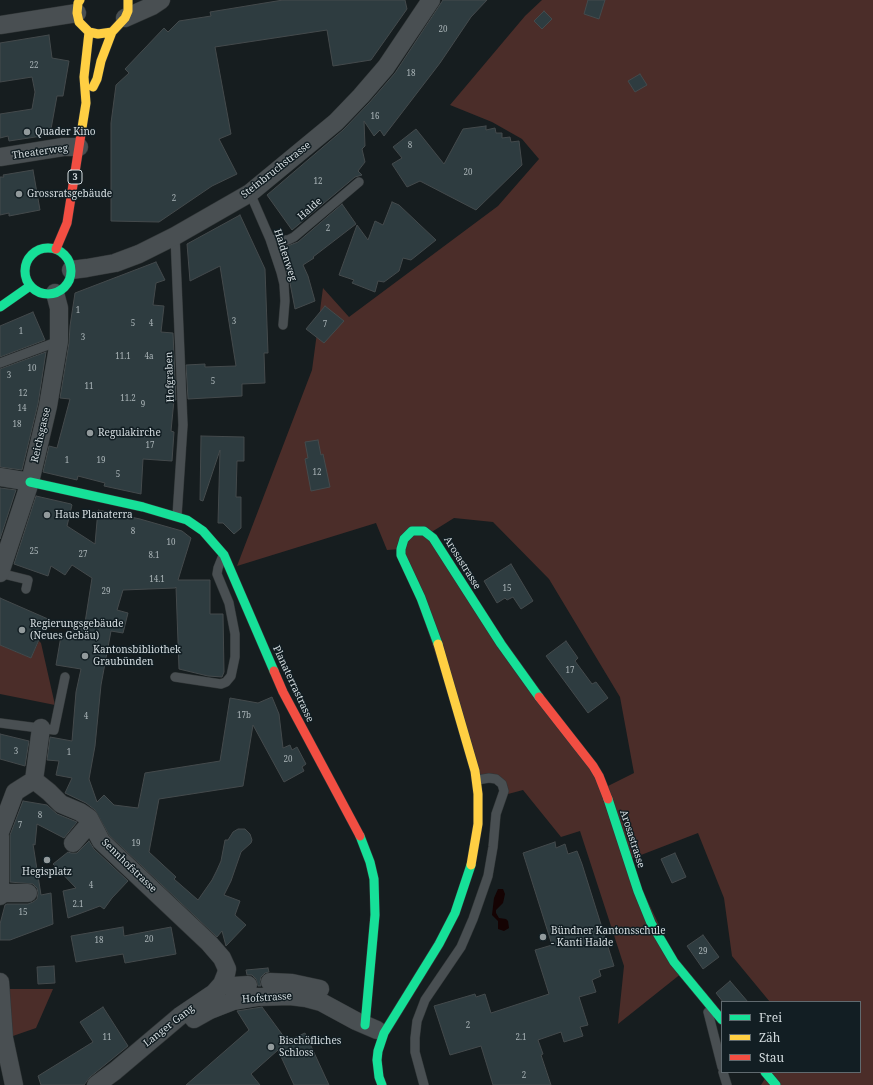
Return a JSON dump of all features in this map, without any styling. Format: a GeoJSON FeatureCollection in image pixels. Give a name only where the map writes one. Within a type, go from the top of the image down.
{"type":"FeatureCollection","features":[{"type":"Feature","properties":{"kind":"main road"},"geometry":{"type":"LineString","coordinates":[[78,6],[79,22],[83,28],[89,32],[98,34],[112,32],[128,11],[128,0]]}},
{"type":"Feature","properties":{"kind":"main road","name":"3"},"geometry":{"type":"LineString","coordinates":[[56,249],[67,223],[86,103],[84,77],[89,32]]}},
{"type":"Feature","properties":{"kind":"main road","name":"3"},"geometry":{"type":"LineString","coordinates":[[86,103],[97,79],[101,61],[112,32]]}},
{"type":"Feature","properties":{"kind":"main road"},"geometry":{"type":"LineString","coordinates":[[43,248],[56,249],[62,253],[67,258],[71,270],[67,284],[62,289],[55,293],[45,294],[30,286],[24,274],[27,260],[36,250],[43,248]]}},
{"type":"Feature","properties":{"kind":"main road"},"geometry":{"type":"LineString","coordinates":[[0,307],[30,286]]}},
{"type":"Feature","properties":{"kind":"main road","name":"Planaterrastrasse"},"geometry":{"type":"LineString","coordinates":[[30,482],[177,516],[195,524],[224,555],[283,692],[362,840],[370,862],[374,878],[375,915],[365,1025]]}},
{"type":"Feature","properties":{"kind":"main road","name":"Arosastrasse"},"geometry":{"type":"LineString","coordinates":[[384,1033],[441,939],[454,913],[472,863],[478,832],[479,804],[476,780],[441,651],[423,604],[401,555],[401,543],[407,534],[418,530],[424,531],[433,538],[479,612],[508,655],[593,766],[599,776],[610,804],[638,891],[651,923],[674,962],[721,1019]]}},
{"type":"Feature","properties":{"kind":"main road"},"geometry":{"type":"LineString","coordinates":[[382,1085],[379,1077],[377,1060],[378,1051],[384,1033]]}},
{"type":"Feature","properties":{"kind":"main road"},"geometry":{"type":"LineString","coordinates":[[766,1073],[776,1085]]}},
{"type":"Feature","properties":{"kind":"street"},"geometry":{"type":"LineString","coordinates":[[124,18],[152,6],[161,0]]}},
{"type":"Feature","properties":{"kind":"street","name":"Steinbruchstrasse"},"geometry":{"type":"LineString","coordinates":[[71,270],[115,263],[139,254],[175,236],[250,193],[336,122],[361,96],[386,67],[431,0]]}},
{"type":"Feature","properties":{"kind":"street"},"geometry":{"type":"LineString","coordinates":[[0,25],[78,6]]}},
{"type":"Feature","properties":{"kind":"street","name":"Theaterweg"},"geometry":{"type":"LineString","coordinates":[[0,157],[63,147],[79,147]]}},
{"type":"Feature","properties":{"kind":"street","name":"Reichsgasse"},"geometry":{"type":"LineString","coordinates":[[1,565],[30,482],[48,406],[58,341],[58,308],[55,293]]}},
{"type":"Feature","properties":{"kind":"street"},"geometry":{"type":"LineString","coordinates":[[0,477],[30,482]]}},
{"type":"Feature","properties":{"kind":"street"},"geometry":{"type":"LineString","coordinates":[[0,832],[15,792],[34,780],[41,728]]}},
{"type":"Feature","properties":{"kind":"street","name":"Sennhofstrasse"},"geometry":{"type":"LineString","coordinates":[[34,780],[49,792],[56,801],[82,813],[91,822],[101,841],[199,933],[220,955],[227,969],[225,979],[222,984]]}},
{"type":"Feature","properties":{"kind":"street"},"geometry":{"type":"LineString","coordinates":[[73,843],[91,822]]}},
{"type":"Feature","properties":{"kind":"street"},"geometry":{"type":"LineString","coordinates":[[0,836],[0,896]]}},
{"type":"Feature","properties":{"kind":"street"},"geometry":{"type":"LineString","coordinates":[[0,893],[28,893]]}},
{"type":"Feature","properties":{"kind":"street"},"geometry":{"type":"LineString","coordinates":[[0,982],[8,1079]]}},
{"type":"Feature","properties":{"kind":"street"},"geometry":{"type":"LineString","coordinates":[[270,982],[284,982],[309,986],[327,992],[345,1001]]}},
{"type":"Feature","properties":{"kind":"street"},"geometry":{"type":"LineString","coordinates":[[222,984],[234,986],[248,985]]}},
{"type":"Feature","properties":{"kind":"street","name":"Langer Gang"},"geometry":{"type":"LineString","coordinates":[[96,1085],[116,1078],[170,1024],[214,993],[222,984]]}},
{"type":"Feature","properties":{"kind":"street","name":"Hofstrasse"},"geometry":{"type":"LineString","coordinates":[[116,1078],[129,1076],[190,1022],[210,1010],[233,1001],[274,996],[306,998],[329,1005],[350,1018],[384,1033]]}},
{"type":"Feature","properties":{"kind":"lane","name":"Halde"},"geometry":{"type":"LineString","coordinates":[[270,239],[288,240],[294,237],[359,182]]}},
{"type":"Feature","properties":{"kind":"lane","name":"Haldenweg"},"geometry":{"type":"LineString","coordinates":[[250,193],[270,239],[284,284],[285,301],[283,326]]}},
{"type":"Feature","properties":{"kind":"lane","name":"Hofgraben"},"geometry":{"type":"LineString","coordinates":[[175,236],[183,425],[177,516]]}},
{"type":"Feature","properties":{"kind":"lane"},"geometry":{"type":"LineString","coordinates":[[0,363],[58,341]]}},
{"type":"Feature","properties":{"kind":"lane"},"geometry":{"type":"LineString","coordinates":[[176,677],[221,684],[226,682],[231,676],[235,657],[234,627],[229,603],[217,574],[224,555]]}},
{"type":"Feature","properties":{"kind":"lane"},"geometry":{"type":"LineString","coordinates":[[1,565],[28,580],[26,589]]}},
{"type":"Feature","properties":{"kind":"lane"},"geometry":{"type":"LineString","coordinates":[[0,723],[54,730],[65,678]]}},
{"type":"Feature","properties":{"kind":"lane"},"geometry":{"type":"LineString","coordinates":[[424,1085],[415,1052],[414,1038],[417,1021],[425,1000],[461,947],[473,919],[488,876],[494,847],[496,814],[504,794],[502,784],[496,779],[489,778],[476,780]]}},
{"type":"Feature","properties":{"kind":"lane"},"geometry":{"type":"LineString","coordinates":[[707,1003],[709,1020],[721,1062]]}},
{"type":"Feature","properties":{"kind":"lane"},"geometry":{"type":"LineString","coordinates":[[723,1073],[727,1085]]}},
{"type":"Feature","properties":{"kind":"shaded area"},"geometry":{"type":"Polygon","coordinates":[[[542,0],[873,0],[873,1085],[761,1085],[768,1073],[861,1073],[861,1001],[769,1001],[732,956],[724,898],[698,833],[628,860],[682,973],[618,1024],[624,966],[580,831],[561,837],[523,790],[508,794],[504,791],[502,784],[477,780],[401,549],[387,550],[376,523],[237,566],[312,370],[323,288],[349,317],[498,206],[539,159],[522,139],[492,122],[450,105],[525,16],[542,0]],[[454,518],[430,533],[604,788],[634,773],[620,697],[549,579],[493,522],[454,518]]]}},
{"type":"Feature","properties":{"kind":"shaded area"},"geometry":{"type":"Polygon","coordinates":[[[39,641],[41,643],[55,705],[0,694],[0,645],[31,658],[39,641]]]}},
{"type":"Feature","properties":{"kind":"shaded area"},"geometry":{"type":"Polygon","coordinates":[[[498,889],[503,889],[505,894],[503,903],[496,910],[499,918],[506,919],[508,921],[509,928],[504,931],[498,929],[498,921],[492,915],[494,898],[498,889]]]}},
{"type":"Feature","properties":{"kind":"shaded area"},"geometry":{"type":"Polygon","coordinates":[[[5,989],[53,989],[36,1028],[10,1037],[5,989]]]}},
{"type":"Feature","properties":{"kind":"building"},"geometry":{"type":"Polygon","coordinates":[[[283,0],[405,0],[407,9],[371,60],[333,66],[327,30],[215,47],[231,134],[219,139],[237,174],[212,186],[159,222],[111,221],[111,123],[116,85],[129,73],[125,69],[164,28],[168,32],[179,21],[211,16],[210,12],[283,0]]]}},
{"type":"Feature","properties":{"kind":"building"},"geometry":{"type":"Polygon","coordinates":[[[443,0],[487,0],[471,17],[440,63],[384,136],[380,130],[374,136],[364,121],[365,146],[362,149],[365,162],[358,171],[362,175],[355,177],[292,230],[267,195],[343,130],[369,103],[395,73],[443,0]]]}},
{"type":"Feature","properties":{"kind":"building"},"geometry":{"type":"Polygon","coordinates":[[[588,0],[605,0],[599,19],[584,14],[588,0]]]}},
{"type":"Feature","properties":{"kind":"building"},"geometry":{"type":"Polygon","coordinates":[[[544,11],[552,19],[542,29],[534,21],[544,11]]]}},
{"type":"Feature","properties":{"kind":"building"},"geometry":{"type":"Polygon","coordinates":[[[49,35],[52,58],[69,61],[63,96],[57,96],[51,129],[41,131],[42,136],[9,141],[8,136],[0,138],[0,114],[32,109],[35,92],[32,77],[0,82],[0,43],[49,35]]]}},
{"type":"Feature","properties":{"kind":"building"},"geometry":{"type":"Polygon","coordinates":[[[640,74],[647,85],[635,92],[628,81],[640,74]]]}},
{"type":"Feature","properties":{"kind":"building"},"geometry":{"type":"Polygon","coordinates":[[[486,126],[486,130],[495,128],[496,133],[502,133],[502,138],[510,137],[511,142],[519,141],[522,165],[476,210],[420,181],[407,187],[392,164],[402,158],[393,147],[416,129],[444,164],[463,129],[486,126]]]}},
{"type":"Feature","properties":{"kind":"building","name":"Grossratsgebäude"},"geometry":{"type":"Polygon","coordinates":[[[33,170],[40,210],[9,216],[9,213],[0,215],[0,177],[4,177],[3,175],[33,170]]]}},
{"type":"Feature","properties":{"kind":"building"},"geometry":{"type":"Polygon","coordinates":[[[392,202],[399,205],[436,240],[411,260],[403,258],[399,271],[384,282],[378,281],[375,292],[352,283],[354,280],[339,275],[357,225],[368,240],[375,221],[383,225],[392,202]]]}},
{"type":"Feature","properties":{"kind":"building"},"geometry":{"type":"Polygon","coordinates":[[[342,204],[356,224],[303,265],[308,276],[315,301],[295,309],[290,283],[279,248],[298,242],[342,204]]]}},
{"type":"Feature","properties":{"kind":"building"},"geometry":{"type":"Polygon","coordinates":[[[240,215],[265,269],[268,353],[264,353],[265,383],[242,384],[242,396],[188,399],[186,365],[205,364],[205,367],[236,366],[220,266],[190,281],[187,244],[240,215]]]}},
{"type":"Feature","properties":{"kind":"building"},"geometry":{"type":"Polygon","coordinates":[[[156,262],[165,280],[156,283],[153,305],[164,306],[161,332],[173,333],[176,400],[174,400],[171,431],[174,432],[172,461],[143,459],[141,494],[104,486],[105,483],[78,476],[77,480],[43,472],[49,446],[57,448],[70,399],[60,398],[75,293],[156,262]]]}},
{"type":"Feature","properties":{"kind":"building"},"geometry":{"type":"Polygon","coordinates":[[[325,306],[344,321],[324,343],[306,329],[325,306]]]}},
{"type":"Feature","properties":{"kind":"building"},"geometry":{"type":"Polygon","coordinates":[[[33,312],[45,340],[0,357],[0,326],[33,312]]]}},
{"type":"Feature","properties":{"kind":"building"},"geometry":{"type":"Polygon","coordinates":[[[46,352],[38,404],[22,470],[0,467],[0,369],[46,352]]]}},
{"type":"Feature","properties":{"kind":"building"},"geometry":{"type":"Polygon","coordinates":[[[201,436],[244,437],[244,461],[237,461],[236,497],[241,497],[241,528],[234,534],[223,523],[218,523],[220,450],[203,501],[200,500],[201,436]]]}},
{"type":"Feature","properties":{"kind":"building"},"geometry":{"type":"Polygon","coordinates":[[[318,440],[321,455],[323,454],[330,487],[311,491],[305,459],[308,458],[305,442],[318,440]]]}},
{"type":"Feature","properties":{"kind":"building"},"geometry":{"type":"Polygon","coordinates":[[[0,488],[16,490],[0,539],[0,488]]]}},
{"type":"Feature","properties":{"kind":"building"},"geometry":{"type":"Polygon","coordinates":[[[36,496],[71,504],[67,526],[95,544],[98,510],[140,519],[182,531],[191,538],[178,580],[210,580],[210,614],[223,614],[224,672],[222,677],[208,676],[179,669],[176,587],[123,590],[117,610],[128,613],[123,633],[111,631],[101,685],[95,746],[89,779],[97,802],[104,795],[114,805],[138,808],[145,773],[220,761],[230,698],[258,703],[272,697],[279,714],[283,748],[290,745],[292,750],[297,747],[306,764],[302,767],[304,771],[284,782],[253,725],[243,786],[159,799],[149,852],[176,877],[174,879],[198,900],[217,870],[221,861],[225,840],[228,840],[233,832],[238,829],[245,829],[250,834],[252,840],[251,843],[241,852],[231,881],[224,895],[240,901],[235,915],[246,925],[226,946],[222,931],[217,937],[109,835],[95,810],[86,803],[65,793],[72,778],[56,775],[59,761],[47,760],[50,737],[72,741],[76,692],[81,669],[56,665],[61,636],[71,638],[74,626],[84,629],[92,578],[72,565],[65,575],[51,566],[48,576],[14,564],[36,496]]]}},
{"type":"Feature","properties":{"kind":"building"},"geometry":{"type":"Polygon","coordinates":[[[511,564],[533,601],[521,609],[513,597],[507,600],[505,598],[497,603],[484,581],[511,564]]]}},
{"type":"Feature","properties":{"kind":"building","name":"Regierungsgebäude (Neues Gebäu)"},"geometry":{"type":"Polygon","coordinates":[[[0,598],[48,619],[31,658],[0,645],[0,598]]]}},
{"type":"Feature","properties":{"kind":"building"},"geometry":{"type":"Polygon","coordinates":[[[566,641],[578,658],[575,661],[592,684],[596,682],[608,698],[588,713],[546,656],[566,641]]]}},
{"type":"Feature","properties":{"kind":"building"},"geometry":{"type":"Polygon","coordinates":[[[0,734],[29,741],[25,766],[0,759],[0,734]]]}},
{"type":"Feature","properties":{"kind":"building"},"geometry":{"type":"Polygon","coordinates":[[[23,801],[47,805],[57,814],[77,822],[64,838],[37,824],[35,845],[33,844],[41,895],[51,893],[53,924],[10,940],[0,940],[0,924],[5,905],[28,904],[37,899],[38,893],[37,888],[33,884],[10,882],[10,835],[23,801]]]}},
{"type":"Feature","properties":{"kind":"building"},"geometry":{"type":"Polygon","coordinates":[[[89,841],[94,849],[128,881],[104,909],[100,906],[68,918],[63,891],[76,888],[53,864],[68,852],[77,853],[89,841]]]}},
{"type":"Feature","properties":{"kind":"building"},"geometry":{"type":"Polygon","coordinates":[[[555,842],[556,848],[565,844],[568,854],[577,851],[614,966],[599,970],[601,976],[592,980],[596,992],[579,997],[588,1025],[580,1027],[583,1036],[564,1042],[561,1032],[538,1040],[543,1054],[541,1055],[551,1085],[493,1085],[481,1046],[450,1055],[434,1006],[475,994],[476,997],[485,994],[491,1013],[549,994],[535,950],[552,945],[523,853],[555,842]]]}},
{"type":"Feature","properties":{"kind":"building"},"geometry":{"type":"Polygon","coordinates":[[[675,853],[686,877],[672,883],[661,859],[675,853]]]}},
{"type":"Feature","properties":{"kind":"building"},"geometry":{"type":"Polygon","coordinates":[[[123,927],[124,936],[171,927],[176,954],[125,963],[123,954],[76,962],[71,936],[123,927]]]}},
{"type":"Feature","properties":{"kind":"building"},"geometry":{"type":"Polygon","coordinates":[[[703,935],[719,957],[703,969],[687,946],[703,935]]]}},
{"type":"Feature","properties":{"kind":"building"},"geometry":{"type":"Polygon","coordinates":[[[54,966],[55,983],[38,984],[37,967],[54,966]]]}},
{"type":"Feature","properties":{"kind":"building"},"geometry":{"type":"Polygon","coordinates":[[[268,968],[269,972],[265,973],[261,977],[261,986],[258,986],[256,979],[252,975],[247,975],[246,970],[268,968]]]}},
{"type":"Feature","properties":{"kind":"building"},"geometry":{"type":"Polygon","coordinates":[[[730,981],[747,1001],[722,1001],[716,993],[730,981]]]}},
{"type":"Feature","properties":{"kind":"building"},"geometry":{"type":"Polygon","coordinates":[[[103,1007],[128,1046],[90,1077],[84,1085],[41,1085],[38,1076],[93,1042],[80,1022],[103,1007]]]}},
{"type":"Feature","properties":{"kind":"building","name":"Bischöfliches Schloss"},"geometry":{"type":"Polygon","coordinates":[[[262,1007],[287,1041],[305,1033],[329,1085],[294,1085],[278,1050],[251,1074],[260,1085],[186,1085],[249,1030],[237,1011],[262,1007]]]}},
{"type":"Feature","properties":{"kind":"traffic: fast"},"geometry":{"type":"LineString","coordinates":[[43,248],[53,248],[61,252],[67,258],[71,266],[71,271],[71,276],[67,284],[61,290],[53,294],[43,294],[35,290],[29,284],[25,276],[25,266],[29,258],[35,252],[43,248]]}},
{"type":"Feature","properties":{"kind":"traffic: fast"},"geometry":{"type":"LineString","coordinates":[[0,307],[30,286]]}},
{"type":"Feature","properties":{"kind":"traffic: fast"},"geometry":{"type":"LineString","coordinates":[[30,482],[143,507],[187,520],[203,531],[224,555],[274,671]]}},
{"type":"Feature","properties":{"kind":"traffic: fast"},"geometry":{"type":"LineString","coordinates":[[438,644],[421,598],[401,555],[404,539],[412,531],[424,531],[433,538],[501,644],[539,697]]}},
{"type":"Feature","properties":{"kind":"traffic: fast"},"geometry":{"type":"LineString","coordinates":[[608,799],[638,891],[651,923],[674,962],[721,1019]]}},
{"type":"Feature","properties":{"kind":"traffic: fast"},"geometry":{"type":"LineString","coordinates":[[360,836],[370,862],[374,879],[375,915],[365,1025]]}},
{"type":"Feature","properties":{"kind":"traffic: fast"},"geometry":{"type":"LineString","coordinates":[[382,1085],[379,1077],[377,1060],[378,1051],[384,1033],[439,944],[455,913],[471,865]]}},
{"type":"Feature","properties":{"kind":"traffic: fast"},"geometry":{"type":"LineString","coordinates":[[766,1073],[776,1085]]}},
{"type":"Feature","properties":{"kind":"traffic: slow"},"geometry":{"type":"LineString","coordinates":[[80,0],[78,3],[77,13],[79,22],[89,32],[98,34],[112,32],[125,18],[128,11],[128,0]]}},
{"type":"Feature","properties":{"kind":"traffic: slow"},"geometry":{"type":"LineString","coordinates":[[81,134],[86,103],[84,77],[89,32]]}},
{"type":"Feature","properties":{"kind":"traffic: slow"},"geometry":{"type":"LineString","coordinates":[[93,87],[112,32]]}},
{"type":"Feature","properties":{"kind":"traffic: slow"},"geometry":{"type":"LineString","coordinates":[[438,644],[475,771],[478,794],[478,824],[471,865]]}},
{"type":"Feature","properties":{"kind":"traffic: jam"},"geometry":{"type":"LineString","coordinates":[[56,249],[67,223],[81,134]]}},
{"type":"Feature","properties":{"kind":"traffic: jam"},"geometry":{"type":"LineString","coordinates":[[274,671],[283,692],[360,836]]}},
{"type":"Feature","properties":{"kind":"traffic: jam"},"geometry":{"type":"LineString","coordinates":[[539,697],[593,766],[599,776],[608,799]]}},
{"type":"Feature","properties":{"kind":"place","name":"Quader Kino"},"geometry":{"type":"Point","coordinates":[27,132]}},
{"type":"Feature","properties":{"kind":"place","name":"Grossratsgebäude"},"geometry":{"type":"Point","coordinates":[19,194]}},
{"type":"Feature","properties":{"kind":"place","name":"Regulakirche"},"geometry":{"type":"Point","coordinates":[90,433]}},
{"type":"Feature","properties":{"kind":"place","name":"Haus Planaterra"},"geometry":{"type":"Point","coordinates":[47,515]}},
{"type":"Feature","properties":{"kind":"place","name":"Regierungsgebäude (Neues Gebäu)"},"geometry":{"type":"Point","coordinates":[22,630]}},
{"type":"Feature","properties":{"kind":"place","name":"Kantonsbibliothek Graubünden"},"geometry":{"type":"Point","coordinates":[85,656]}},
{"type":"Feature","properties":{"kind":"place","name":"Hegisplatz"},"geometry":{"type":"Point","coordinates":[47,860]}},
{"type":"Feature","properties":{"kind":"place","name":"Bündner Kantonsschule - Kanti Halde"},"geometry":{"type":"Point","coordinates":[543,937]}},
{"type":"Feature","properties":{"kind":"place","name":"Bischöfliches Schloss"},"geometry":{"type":"Point","coordinates":[271,1047]}}]}
